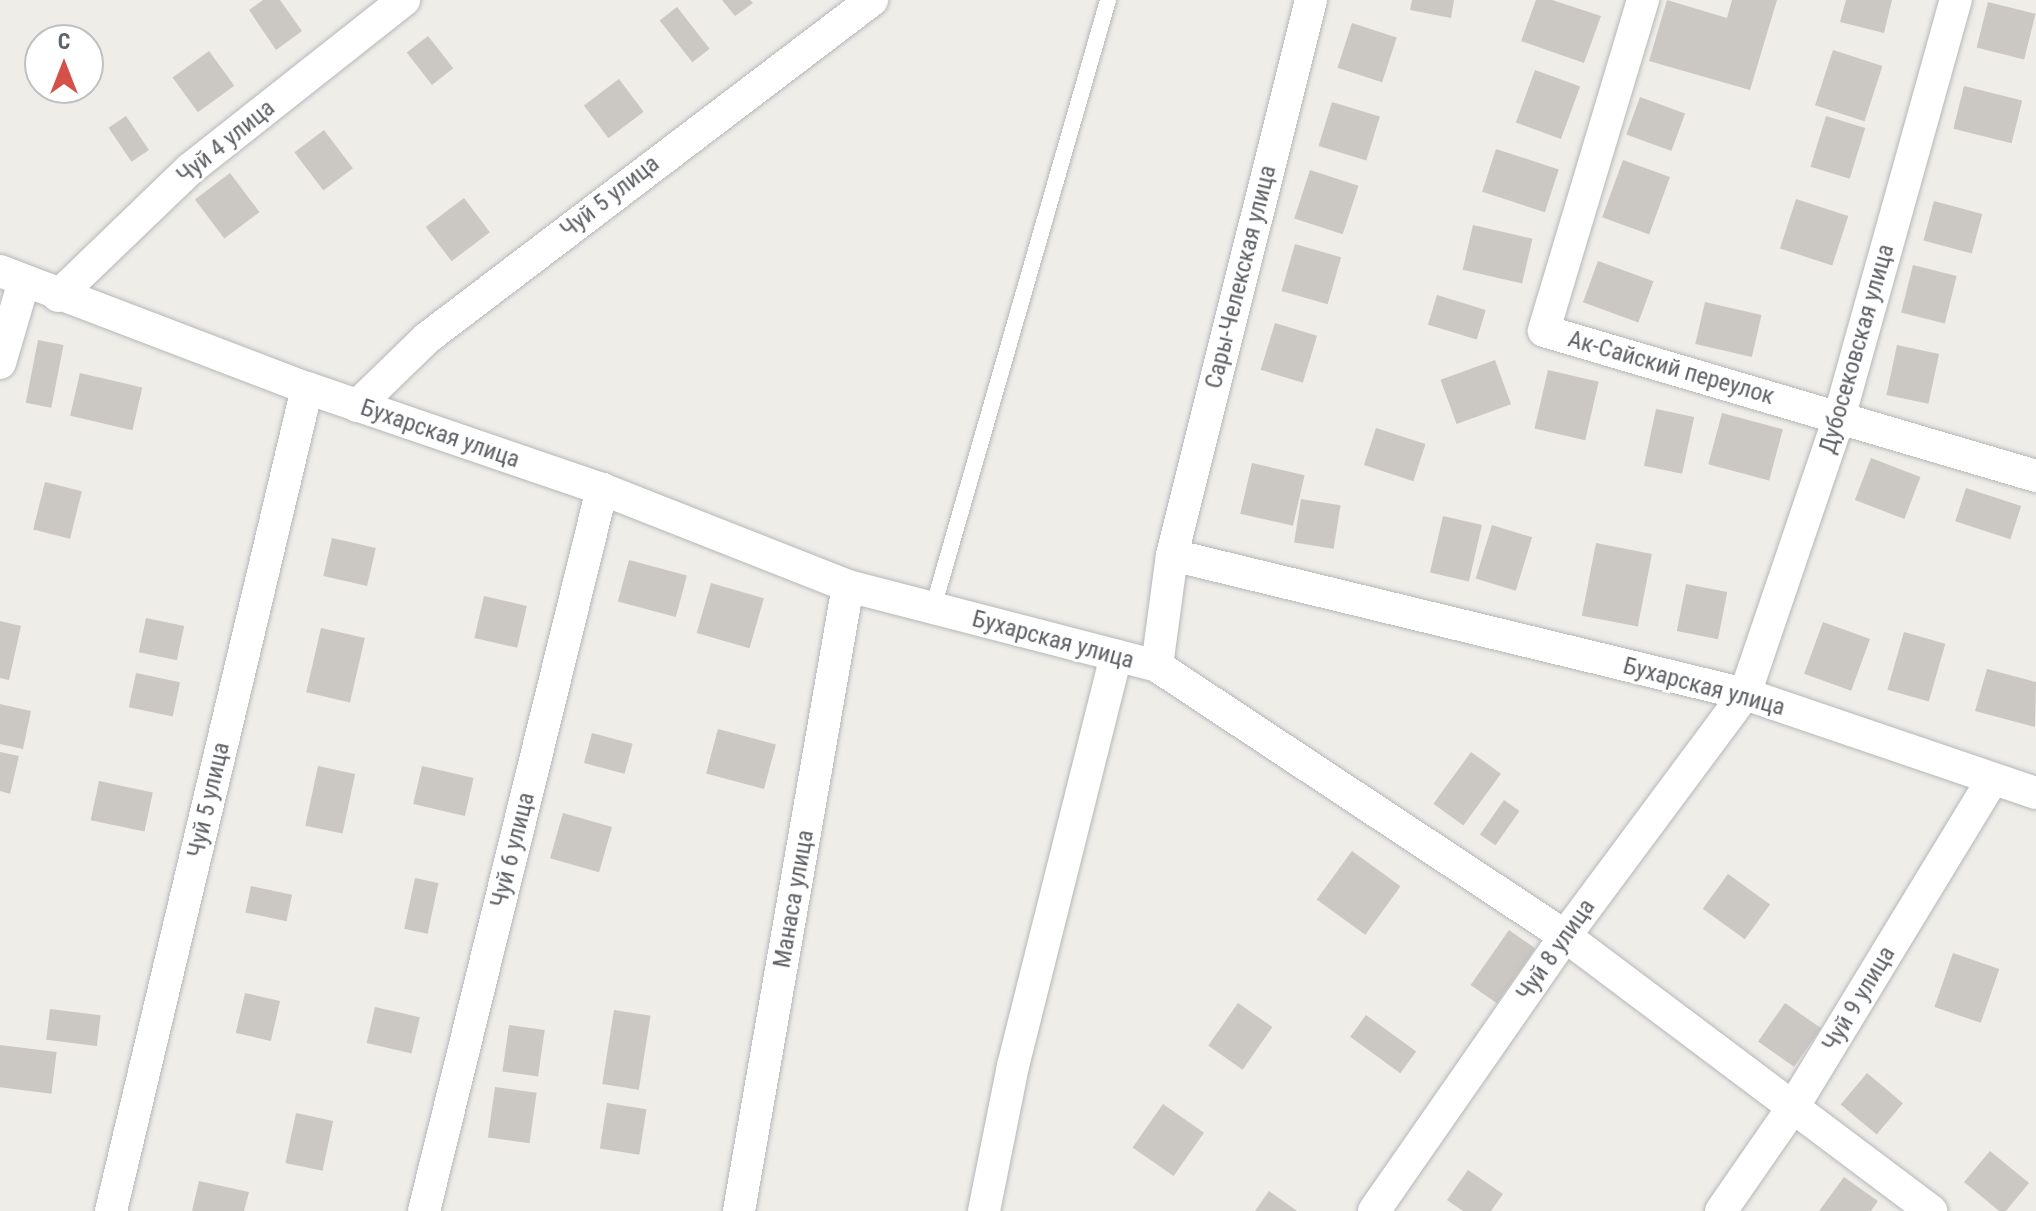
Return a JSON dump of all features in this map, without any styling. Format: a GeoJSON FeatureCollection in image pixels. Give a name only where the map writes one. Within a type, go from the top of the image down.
{"type":"FeatureCollection","features":[{"type":"Feature","properties":{"kind":"street","name":"Чуй 4 улица"},"geometry":{"type":"LineString","coordinates":[[58,296],[190,169],[404,0]]}},
{"type":"Feature","properties":{"kind":"street","name":"Чуй 5 улица"},"geometry":{"type":"LineString","coordinates":[[357,406],[440,328],[872,0]]}},
{"type":"Feature","properties":{"kind":"street","name":"Сары-Челекская улица"},"geometry":{"type":"LineString","coordinates":[[1172,555],[1311,0]]}},
{"type":"Feature","properties":{"kind":"street","name":"Ак-Сайский переулок"},"geometry":{"type":"LineString","coordinates":[[1643,0],[1544,331],[2036,476]]}},
{"type":"Feature","properties":{"kind":"street","name":"Дубосековская улица"},"geometry":{"type":"LineString","coordinates":[[1745,694],[1839,418],[1956,0]]}},
{"type":"Feature","properties":{"kind":"street","name":"Бухарская улица"},"geometry":{"type":"LineString","coordinates":[[12,276],[307,388],[602,489],[848,586],[1116,656],[1157,666],[1172,555],[1745,694],[1991,782],[2036,793]]}},
{"type":"Feature","properties":{"kind":"street"},"geometry":{"type":"LineString","coordinates":[[0,363],[12,276]]}},
{"type":"Feature","properties":{"kind":"street","name":"Чуй 5 улица"},"geometry":{"type":"LineString","coordinates":[[111,1211],[307,388]]}},
{"type":"Feature","properties":{"kind":"street","name":"Чуй 6 улица"},"geometry":{"type":"LineString","coordinates":[[424,1211],[602,489]]}},
{"type":"Feature","properties":{"kind":"street","name":"Манаса улица"},"geometry":{"type":"LineString","coordinates":[[739,1211],[848,586]]}},
{"type":"Feature","properties":{"kind":"street"},"geometry":{"type":"LineString","coordinates":[[984,1211],[1000,1119],[1116,656]]}},
{"type":"Feature","properties":{"kind":"street"},"geometry":{"type":"LineString","coordinates":[[1157,666],[1565,936],[1795,1104],[1931,1211]]}},
{"type":"Feature","properties":{"kind":"street","name":"Чуй 8 улица"},"geometry":{"type":"LineString","coordinates":[[1374,1211],[1565,936],[1745,694]]}},
{"type":"Feature","properties":{"kind":"street","name":"Чуй 9 улица"},"geometry":{"type":"LineString","coordinates":[[1721,1211],[1795,1104],[1991,782]]}},
{"type":"Feature","properties":{"kind":"lane"},"geometry":{"type":"LineString","coordinates":[[933,608],[1108,0]]}},
{"type":"Feature","properties":{"kind":"building"},"geometry":{"type":"Polygon","coordinates":[[[263,0],[280,0],[302,31],[276,50],[249,10],[263,0]]]}},
{"type":"Feature","properties":{"kind":"building"},"geometry":{"type":"Polygon","coordinates":[[[722,0],[750,0],[753,3],[735,16],[722,0]]]}},
{"type":"Feature","properties":{"kind":"building"},"geometry":{"type":"Polygon","coordinates":[[[1412,0],[1454,0],[1451,18],[1410,10],[1412,0]]]}},
{"type":"Feature","properties":{"kind":"building"},"geometry":{"type":"Polygon","coordinates":[[[1536,0],[1552,0],[1601,16],[1584,63],[1521,41],[1536,0]]]}},
{"type":"Feature","properties":{"kind":"building"},"geometry":{"type":"Polygon","coordinates":[[[1667,0],[1727,18],[1732,0],[1777,0],[1750,90],[1649,61],[1667,0]]]}},
{"type":"Feature","properties":{"kind":"building"},"geometry":{"type":"Polygon","coordinates":[[[1846,0],[1892,0],[1884,33],[1840,22],[1846,0]]]}},
{"type":"Feature","properties":{"kind":"building"},"geometry":{"type":"Polygon","coordinates":[[[1988,2],[2036,14],[2024,59],[1977,48],[1988,2]]]}},
{"type":"Feature","properties":{"kind":"building"},"geometry":{"type":"Polygon","coordinates":[[[677,7],[710,49],[692,62],[660,21],[677,7]]]}},
{"type":"Feature","properties":{"kind":"building"},"geometry":{"type":"Polygon","coordinates":[[[1352,23],[1397,38],[1382,82],[1337,68],[1352,23]]]}},
{"type":"Feature","properties":{"kind":"building"},"geometry":{"type":"Polygon","coordinates":[[[428,36],[453,68],[432,85],[407,53],[428,36]]]}},
{"type":"Feature","properties":{"kind":"building"},"geometry":{"type":"Polygon","coordinates":[[[1833,50],[1882,66],[1865,121],[1815,105],[1833,50]]]}},
{"type":"Feature","properties":{"kind":"building"},"geometry":{"type":"Polygon","coordinates":[[[209,51],[234,86],[198,112],[173,77],[209,51]]]}},
{"type":"Feature","properties":{"kind":"building"},"geometry":{"type":"Polygon","coordinates":[[[1535,70],[1580,86],[1561,139],[1516,123],[1535,70]]]}},
{"type":"Feature","properties":{"kind":"building"},"geometry":{"type":"Polygon","coordinates":[[[619,79],[644,112],[609,138],[584,105],[619,79]]]}},
{"type":"Feature","properties":{"kind":"building"},"geometry":{"type":"Polygon","coordinates":[[[1964,86],[2022,101],[2012,143],[1953,129],[1964,86]]]}},
{"type":"Feature","properties":{"kind":"building"},"geometry":{"type":"Polygon","coordinates":[[[1640,97],[1685,113],[1671,151],[1626,135],[1640,97]]]}},
{"type":"Feature","properties":{"kind":"building"},"geometry":{"type":"Polygon","coordinates":[[[1332,102],[1380,117],[1366,161],[1319,146],[1332,102]]]}},
{"type":"Feature","properties":{"kind":"building"},"geometry":{"type":"Polygon","coordinates":[[[126,116],[149,150],[132,162],[109,128],[126,116]]]}},
{"type":"Feature","properties":{"kind":"building"},"geometry":{"type":"Polygon","coordinates":[[[1826,116],[1865,128],[1850,179],[1811,167],[1826,116]]]}},
{"type":"Feature","properties":{"kind":"building"},"geometry":{"type":"Polygon","coordinates":[[[324,130],[353,168],[323,191],[294,152],[324,130]]]}},
{"type":"Feature","properties":{"kind":"building"},"geometry":{"type":"Polygon","coordinates":[[[1496,149],[1559,169],[1545,212],[1482,192],[1496,149]]]}},
{"type":"Feature","properties":{"kind":"building"},"geometry":{"type":"Polygon","coordinates":[[[1623,160],[1670,177],[1649,234],[1602,217],[1623,160]]]}},
{"type":"Feature","properties":{"kind":"building"},"geometry":{"type":"Polygon","coordinates":[[[1310,170],[1359,186],[1343,234],[1294,219],[1310,170]]]}},
{"type":"Feature","properties":{"kind":"building"},"geometry":{"type":"Polygon","coordinates":[[[230,173],[259,212],[224,239],[195,199],[230,173]]]}},
{"type":"Feature","properties":{"kind":"building"},"geometry":{"type":"Polygon","coordinates":[[[464,198],[490,232],[452,261],[426,227],[464,198]]]}},
{"type":"Feature","properties":{"kind":"building"},"geometry":{"type":"Polygon","coordinates":[[[1796,199],[1848,216],[1832,265],[1780,248],[1796,199]]]}},
{"type":"Feature","properties":{"kind":"building"},"geometry":{"type":"Polygon","coordinates":[[[1934,201],[1982,214],[1972,254],[1923,241],[1934,201]]]}},
{"type":"Feature","properties":{"kind":"building"},"geometry":{"type":"Polygon","coordinates":[[[1473,225],[1532,239],[1522,284],[1463,270],[1473,225]]]}},
{"type":"Feature","properties":{"kind":"building"},"geometry":{"type":"Polygon","coordinates":[[[1295,244],[1341,257],[1328,304],[1281,291],[1295,244]]]}},
{"type":"Feature","properties":{"kind":"building"},"geometry":{"type":"Polygon","coordinates":[[[1598,261],[1653,281],[1638,323],[1583,302],[1598,261]]]}},
{"type":"Feature","properties":{"kind":"building"},"geometry":{"type":"Polygon","coordinates":[[[1913,265],[1957,276],[1945,323],[1901,313],[1913,265]]]}},
{"type":"Feature","properties":{"kind":"building"},"geometry":{"type":"Polygon","coordinates":[[[1437,295],[1486,310],[1477,340],[1428,325],[1437,295]]]}},
{"type":"Feature","properties":{"kind":"building"},"geometry":{"type":"Polygon","coordinates":[[[1705,302],[1762,315],[1752,357],[1695,344],[1705,302]]]}},
{"type":"Feature","properties":{"kind":"building"},"geometry":{"type":"Polygon","coordinates":[[[1275,323],[1317,336],[1303,383],[1261,370],[1275,323]]]}},
{"type":"Feature","properties":{"kind":"building"},"geometry":{"type":"Polygon","coordinates":[[[38,340],[64,345],[51,408],[26,403],[38,340]]]}},
{"type":"Feature","properties":{"kind":"building"},"geometry":{"type":"Polygon","coordinates":[[[1897,345],[1939,354],[1928,404],[1886,395],[1897,345]]]}},
{"type":"Feature","properties":{"kind":"building"},"geometry":{"type":"Polygon","coordinates":[[[1495,360],[1511,404],[1457,424],[1440,380],[1495,360]]]}},
{"type":"Feature","properties":{"kind":"building"},"geometry":{"type":"Polygon","coordinates":[[[1548,370],[1599,382],[1585,440],[1535,428],[1548,370]]]}},
{"type":"Feature","properties":{"kind":"building"},"geometry":{"type":"Polygon","coordinates":[[[80,373],[142,387],[132,430],[70,416],[80,373]]]}},
{"type":"Feature","properties":{"kind":"building"},"geometry":{"type":"Polygon","coordinates":[[[1656,409],[1694,417],[1682,474],[1644,466],[1656,409]]]}},
{"type":"Feature","properties":{"kind":"building"},"geometry":{"type":"Polygon","coordinates":[[[1722,413],[1783,429],[1769,480],[1708,464],[1722,413]]]}},
{"type":"Feature","properties":{"kind":"building"},"geometry":{"type":"Polygon","coordinates":[[[1376,428],[1425,444],[1413,481],[1364,465],[1376,428]]]}},
{"type":"Feature","properties":{"kind":"building"},"geometry":{"type":"Polygon","coordinates":[[[1871,458],[1920,477],[1904,519],[1855,500],[1871,458]]]}},
{"type":"Feature","properties":{"kind":"building"},"geometry":{"type":"Polygon","coordinates":[[[1252,463],[1305,475],[1293,526],[1240,514],[1252,463]]]}},
{"type":"Feature","properties":{"kind":"building"},"geometry":{"type":"Polygon","coordinates":[[[45,482],[82,491],[70,539],[33,530],[45,482]]]}},
{"type":"Feature","properties":{"kind":"building"},"geometry":{"type":"Polygon","coordinates":[[[1966,488],[2021,506],[2010,539],[1955,521],[1966,488]]]}},
{"type":"Feature","properties":{"kind":"building"},"geometry":{"type":"Polygon","coordinates":[[[1301,499],[1341,505],[1334,549],[1294,542],[1301,499]]]}},
{"type":"Feature","properties":{"kind":"building"},"geometry":{"type":"Polygon","coordinates":[[[1443,516],[1482,525],[1469,582],[1430,573],[1443,516]]]}},
{"type":"Feature","properties":{"kind":"building"},"geometry":{"type":"Polygon","coordinates":[[[1492,525],[1532,537],[1516,591],[1476,579],[1492,525]]]}},
{"type":"Feature","properties":{"kind":"building"},"geometry":{"type":"Polygon","coordinates":[[[332,538],[376,548],[367,586],[323,576],[332,538]]]}},
{"type":"Feature","properties":{"kind":"building"},"geometry":{"type":"Polygon","coordinates":[[[1596,543],[1652,554],[1638,627],[1582,616],[1596,543]]]}},
{"type":"Feature","properties":{"kind":"building"},"geometry":{"type":"Polygon","coordinates":[[[629,560],[687,576],[676,617],[618,602],[629,560]]]}},
{"type":"Feature","properties":{"kind":"building"},"geometry":{"type":"Polygon","coordinates":[[[711,583],[764,598],[750,648],[697,633],[711,583]]]}},
{"type":"Feature","properties":{"kind":"building"},"geometry":{"type":"Polygon","coordinates":[[[1686,584],[1727,592],[1718,639],[1677,631],[1686,584]]]}},
{"type":"Feature","properties":{"kind":"building"},"geometry":{"type":"Polygon","coordinates":[[[484,596],[527,606],[517,648],[474,638],[484,596]]]}},
{"type":"Feature","properties":{"kind":"building"},"geometry":{"type":"Polygon","coordinates":[[[146,618],[184,626],[177,660],[139,652],[146,618]]]}},
{"type":"Feature","properties":{"kind":"building"},"geometry":{"type":"Polygon","coordinates":[[[0,621],[21,626],[9,680],[0,678],[0,621]]]}},
{"type":"Feature","properties":{"kind":"building"},"geometry":{"type":"Polygon","coordinates":[[[1823,622],[1870,639],[1851,691],[1804,674],[1823,622]]]}},
{"type":"Feature","properties":{"kind":"building"},"geometry":{"type":"Polygon","coordinates":[[[321,628],[365,638],[350,702],[306,692],[321,628]]]}},
{"type":"Feature","properties":{"kind":"building"},"geometry":{"type":"Polygon","coordinates":[[[1904,632],[1945,644],[1929,702],[1887,690],[1904,632]]]}},
{"type":"Feature","properties":{"kind":"building"},"geometry":{"type":"Polygon","coordinates":[[[1987,669],[2036,682],[2035,727],[1975,711],[1987,669]]]}},
{"type":"Feature","properties":{"kind":"building"},"geometry":{"type":"Polygon","coordinates":[[[136,673],[180,682],[173,717],[129,707],[136,673]]]}},
{"type":"Feature","properties":{"kind":"building"},"geometry":{"type":"Polygon","coordinates":[[[0,704],[31,711],[23,749],[0,744],[0,704]]]}},
{"type":"Feature","properties":{"kind":"building"},"geometry":{"type":"Polygon","coordinates":[[[718,729],[776,745],[764,789],[706,773],[718,729]]]}},
{"type":"Feature","properties":{"kind":"building"},"geometry":{"type":"Polygon","coordinates":[[[592,733],[633,744],[625,774],[584,763],[592,733]]]}},
{"type":"Feature","properties":{"kind":"building"},"geometry":{"type":"Polygon","coordinates":[[[0,752],[19,756],[10,794],[0,791],[0,752]]]}},
{"type":"Feature","properties":{"kind":"building"},"geometry":{"type":"Polygon","coordinates":[[[1471,752],[1501,774],[1463,826],[1433,804],[1471,752]]]}},
{"type":"Feature","properties":{"kind":"building"},"geometry":{"type":"Polygon","coordinates":[[[318,766],[355,774],[342,834],[305,826],[318,766]]]}},
{"type":"Feature","properties":{"kind":"building"},"geometry":{"type":"Polygon","coordinates":[[[422,766],[474,778],[465,816],[413,804],[422,766]]]}},
{"type":"Feature","properties":{"kind":"building"},"geometry":{"type":"Polygon","coordinates":[[[99,781],[153,792],[144,832],[91,820],[99,781]]]}},
{"type":"Feature","properties":{"kind":"building"},"geometry":{"type":"Polygon","coordinates":[[[1504,800],[1520,811],[1495,845],[1480,834],[1504,800]]]}},
{"type":"Feature","properties":{"kind":"building"},"geometry":{"type":"Polygon","coordinates":[[[563,813],[612,827],[599,872],[550,858],[563,813]]]}},
{"type":"Feature","properties":{"kind":"building"},"geometry":{"type":"Polygon","coordinates":[[[1352,851],[1401,886],[1365,935],[1317,900],[1352,851]]]}},
{"type":"Feature","properties":{"kind":"building"},"geometry":{"type":"Polygon","coordinates":[[[1728,874],[1770,905],[1745,939],[1703,909],[1728,874]]]}},
{"type":"Feature","properties":{"kind":"building"},"geometry":{"type":"Polygon","coordinates":[[[415,878],[438,883],[428,934],[404,929],[415,878]]]}},
{"type":"Feature","properties":{"kind":"building"},"geometry":{"type":"Polygon","coordinates":[[[251,886],[292,895],[286,921],[245,912],[251,886]]]}},
{"type":"Feature","properties":{"kind":"building"},"geometry":{"type":"Polygon","coordinates":[[[1509,930],[1535,948],[1497,1003],[1471,985],[1509,930]]]}},
{"type":"Feature","properties":{"kind":"building"},"geometry":{"type":"Polygon","coordinates":[[[1953,953],[1999,969],[1981,1023],[1934,1007],[1953,953]]]}},
{"type":"Feature","properties":{"kind":"building"},"geometry":{"type":"Polygon","coordinates":[[[245,993],[280,1001],[271,1041],[236,1033],[245,993]]]}},
{"type":"Feature","properties":{"kind":"building"},"geometry":{"type":"Polygon","coordinates":[[[1238,1003],[1272,1027],[1243,1070],[1208,1046],[1238,1003]]]}},
{"type":"Feature","properties":{"kind":"building"},"geometry":{"type":"Polygon","coordinates":[[[1785,1003],[1821,1028],[1794,1067],[1758,1042],[1785,1003]]]}},
{"type":"Feature","properties":{"kind":"building"},"geometry":{"type":"Polygon","coordinates":[[[375,1007],[420,1017],[411,1053],[367,1043],[375,1007]]]}},
{"type":"Feature","properties":{"kind":"building"},"geometry":{"type":"Polygon","coordinates":[[[50,1009],[101,1015],[97,1046],[46,1040],[50,1009]]]}},
{"type":"Feature","properties":{"kind":"building"},"geometry":{"type":"Polygon","coordinates":[[[614,1010],[651,1016],[639,1090],[602,1084],[614,1010]]]}},
{"type":"Feature","properties":{"kind":"building"},"geometry":{"type":"Polygon","coordinates":[[[1366,1015],[1416,1051],[1400,1073],[1350,1037],[1366,1015]]]}},
{"type":"Feature","properties":{"kind":"building"},"geometry":{"type":"Polygon","coordinates":[[[509,1025],[545,1030],[538,1077],[502,1072],[509,1025]]]}},
{"type":"Feature","properties":{"kind":"building"},"geometry":{"type":"Polygon","coordinates":[[[0,1045],[57,1052],[51,1094],[0,1087],[0,1045]]]}},
{"type":"Feature","properties":{"kind":"building"},"geometry":{"type":"Polygon","coordinates":[[[1867,1073],[1903,1103],[1877,1135],[1841,1104],[1867,1073]]]}},
{"type":"Feature","properties":{"kind":"building"},"geometry":{"type":"Polygon","coordinates":[[[495,1087],[537,1093],[529,1143],[488,1138],[495,1087]]]}},
{"type":"Feature","properties":{"kind":"building"},"geometry":{"type":"Polygon","coordinates":[[[607,1103],[647,1109],[639,1155],[600,1148],[607,1103]]]}},
{"type":"Feature","properties":{"kind":"building"},"geometry":{"type":"Polygon","coordinates":[[[1163,1104],[1204,1133],[1174,1176],[1133,1147],[1163,1104]]]}},
{"type":"Feature","properties":{"kind":"building"},"geometry":{"type":"Polygon","coordinates":[[[296,1113],[333,1121],[323,1171],[285,1163],[296,1113]]]}},
{"type":"Feature","properties":{"kind":"building"},"geometry":{"type":"Polygon","coordinates":[[[1990,1151],[2029,1183],[2006,1211],[1999,1211],[1964,1182],[1990,1151]]]}},
{"type":"Feature","properties":{"kind":"building"},"geometry":{"type":"Polygon","coordinates":[[[1468,1170],[1503,1194],[1491,1211],[1463,1211],[1447,1200],[1468,1170]]]}},
{"type":"Feature","properties":{"kind":"building"},"geometry":{"type":"Polygon","coordinates":[[[1844,1177],[1878,1201],[1871,1211],[1819,1211],[1844,1177]]]}},
{"type":"Feature","properties":{"kind":"building"},"geometry":{"type":"Polygon","coordinates":[[[199,1181],[249,1192],[244,1211],[192,1211],[199,1181]]]}},
{"type":"Feature","properties":{"kind":"building"},"geometry":{"type":"Polygon","coordinates":[[[1269,1191],[1297,1211],[1255,1211],[1269,1191]]]}}]}
